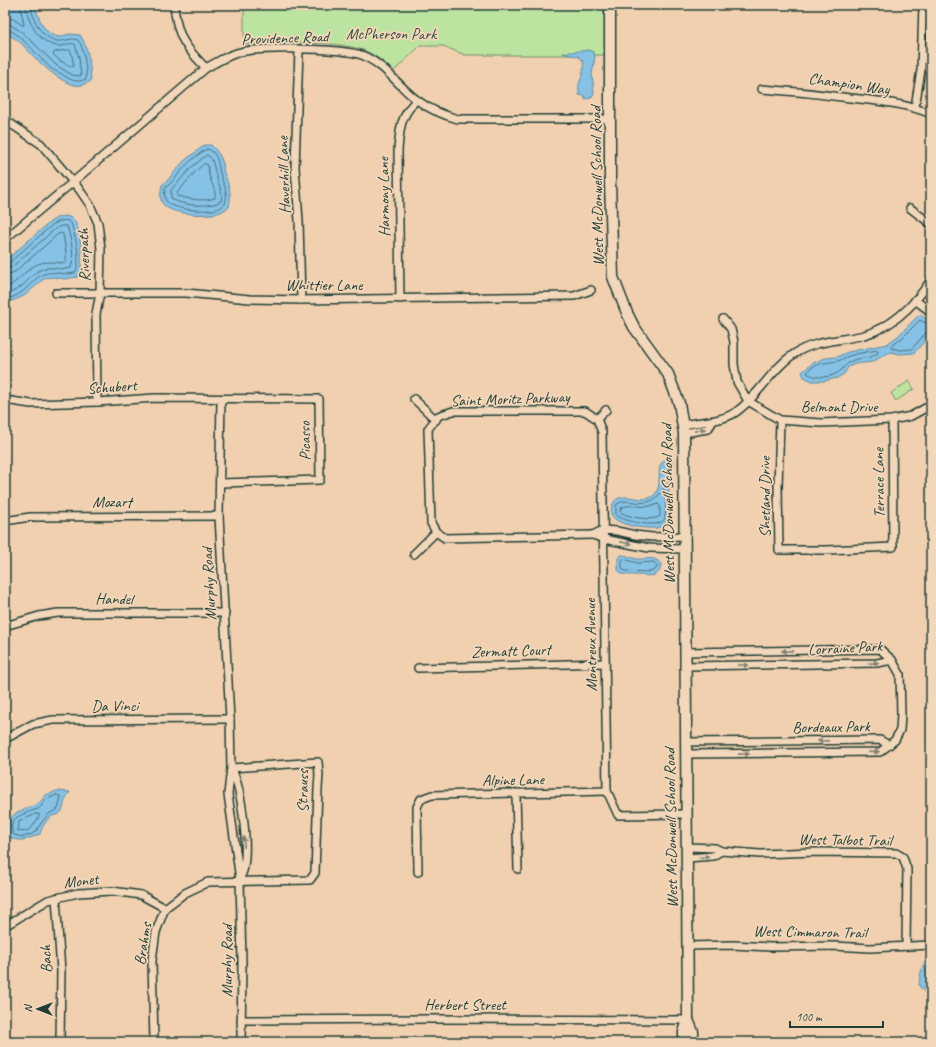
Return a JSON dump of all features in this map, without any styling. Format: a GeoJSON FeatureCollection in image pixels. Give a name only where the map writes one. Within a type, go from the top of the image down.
{"type":"FeatureCollection","features":[{"type":"Feature","properties":{"kind":"main road","name":"West McDonwell School Road"},"geometry":{"type":"LineString","coordinates":[[610,5],[610,182],[613,277],[634,327],[668,374],[679,403],[684,429],[688,946],[688,1020],[684,1032],[684,1042]]}},
{"type":"Feature","properties":{"kind":"main road","name":"West McDonwell School Road"},"geometry":{"type":"LineString","coordinates":[[688,1020],[693,1032],[693,1042]]}},
{"type":"Feature","properties":{"kind":"street"},"geometry":{"type":"LineString","coordinates":[[174,5],[174,12],[181,36],[206,68]]}},
{"type":"Feature","properties":{"kind":"street"},"geometry":{"type":"LineString","coordinates":[[915,107],[921,70],[923,5]]}},
{"type":"Feature","properties":{"kind":"street","name":"Haverhill Lane"},"geometry":{"type":"LineString","coordinates":[[299,50],[295,167],[299,221],[301,300]]}},
{"type":"Feature","properties":{"kind":"street","name":"Providence Road"},"geometry":{"type":"LineString","coordinates":[[5,239],[206,68],[228,56],[244,51],[338,51],[366,56],[388,72],[416,100],[435,112],[458,120],[610,119]]}},
{"type":"Feature","properties":{"kind":"street","name":"Champion Way"},"geometry":{"type":"LineString","coordinates":[[762,89],[798,91],[915,107],[931,114]]}},
{"type":"Feature","properties":{"kind":"street","name":"Harmony Lane"},"geometry":{"type":"LineString","coordinates":[[400,299],[398,150],[400,126],[406,111],[416,100]]}},
{"type":"Feature","properties":{"kind":"street","name":"Riverpath"},"geometry":{"type":"LineString","coordinates":[[5,120],[40,144],[73,182],[90,205],[98,223],[101,249],[100,293],[96,314],[97,402]]}},
{"type":"Feature","properties":{"kind":"street"},"geometry":{"type":"LineString","coordinates":[[910,208],[931,224]]}},
{"type":"Feature","properties":{"kind":"street"},"geometry":{"type":"LineString","coordinates":[[684,429],[708,429],[713,421],[735,413],[748,402],[778,367],[793,354],[815,344],[864,335],[888,325],[915,300],[931,280]]}},
{"type":"Feature","properties":{"kind":"street","name":"Whittier Lane"},"geometry":{"type":"LineString","coordinates":[[56,293],[186,292],[250,299],[301,300],[574,296],[591,290]]}},
{"type":"Feature","properties":{"kind":"street"},"geometry":{"type":"LineString","coordinates":[[915,300],[931,312]]}},
{"type":"Feature","properties":{"kind":"street"},"geometry":{"type":"LineString","coordinates":[[723,319],[731,328],[734,342],[734,364],[737,382],[748,402]]}},
{"type":"Feature","properties":{"kind":"street","name":"Schubert"},"geometry":{"type":"LineString","coordinates":[[5,400],[31,404],[155,398],[221,399]]}},
{"type":"Feature","properties":{"kind":"street","name":"Murphy Road"},"geometry":{"type":"LineString","coordinates":[[221,399],[220,516],[231,768],[228,794],[240,880],[242,962],[241,1042]]}},
{"type":"Feature","properties":{"kind":"street","name":"Picasso"},"geometry":{"type":"LineString","coordinates":[[220,483],[320,480],[319,399],[221,399]]}},
{"type":"Feature","properties":{"kind":"street"},"geometry":{"type":"LineString","coordinates":[[414,399],[436,420]]}},
{"type":"Feature","properties":{"kind":"street","name":"Belmont Drive"},"geometry":{"type":"LineString","coordinates":[[748,402],[780,420],[822,423],[892,420],[911,416],[931,405]]}},
{"type":"Feature","properties":{"kind":"street"},"geometry":{"type":"LineString","coordinates":[[597,420],[606,410]]}},
{"type":"Feature","properties":{"kind":"street","name":"Saint Moritz Parkway"},"geometry":{"type":"LineString","coordinates":[[436,532],[430,523],[428,429],[438,416],[453,411],[585,411],[597,420]]}},
{"type":"Feature","properties":{"kind":"street","name":"Montreux Avenue"},"geometry":{"type":"LineString","coordinates":[[597,420],[602,432],[607,791],[618,815],[687,814]]}},
{"type":"Feature","properties":{"kind":"street","name":"Shetland Drive"},"geometry":{"type":"LineString","coordinates":[[780,420],[778,487],[779,550],[827,550],[893,547]]}},
{"type":"Feature","properties":{"kind":"street","name":"Terrace Lane"},"geometry":{"type":"LineString","coordinates":[[892,420],[893,547]]}},
{"type":"Feature","properties":{"kind":"street","name":"Mozart"},"geometry":{"type":"LineString","coordinates":[[5,521],[30,517],[220,516]]}},
{"type":"Feature","properties":{"kind":"street"},"geometry":{"type":"LineString","coordinates":[[593,535],[603,530],[652,537],[685,536]]}},
{"type":"Feature","properties":{"kind":"street"},"geometry":{"type":"LineString","coordinates":[[414,554],[436,532],[445,538],[593,535],[604,539],[649,548],[684,549]]}},
{"type":"Feature","properties":{"kind":"street","name":"Handel"},"geometry":{"type":"LineString","coordinates":[[5,626],[39,616],[58,613],[225,613]]}},
{"type":"Feature","properties":{"kind":"street","name":"Lorraine Park"},"geometry":{"type":"LineString","coordinates":[[685,652],[880,649],[892,660]]}},
{"type":"Feature","properties":{"kind":"street"},"geometry":{"type":"LineString","coordinates":[[713,652],[713,665]]}},
{"type":"Feature","properties":{"kind":"street"},"geometry":{"type":"LineString","coordinates":[[889,745],[895,740],[900,730],[901,714],[900,674],[892,660]]}},
{"type":"Feature","properties":{"kind":"street","name":"Lorraine Park"},"geometry":{"type":"LineString","coordinates":[[685,666],[877,663],[892,660]]}},
{"type":"Feature","properties":{"kind":"street","name":"Zermatt Court"},"geometry":{"type":"LineString","coordinates":[[418,668],[605,663]]}},
{"type":"Feature","properties":{"kind":"street","name":"Da Vinci"},"geometry":{"type":"LineString","coordinates":[[5,739],[33,724],[54,720],[230,719]]}},
{"type":"Feature","properties":{"kind":"street","name":"Bordeaux Park"},"geometry":{"type":"LineString","coordinates":[[686,742],[880,740],[889,745],[880,752],[686,754]]}},
{"type":"Feature","properties":{"kind":"street"},"geometry":{"type":"LineString","coordinates":[[716,742],[716,754]]}},
{"type":"Feature","properties":{"kind":"street","name":"Strauss"},"geometry":{"type":"LineString","coordinates":[[231,768],[318,762],[319,775],[315,873],[310,880]]}},
{"type":"Feature","properties":{"kind":"street","name":"Murphy Road"},"geometry":{"type":"LineString","coordinates":[[231,768],[236,777],[244,830],[244,867],[240,880]]}},
{"type":"Feature","properties":{"kind":"street","name":"Alpine Lane"},"geometry":{"type":"LineString","coordinates":[[418,872],[417,807],[421,799],[432,795],[607,791]]}},
{"type":"Feature","properties":{"kind":"street"},"geometry":{"type":"LineString","coordinates":[[516,794],[518,869]]}},
{"type":"Feature","properties":{"kind":"street","name":"West Talbot Trail"},"geometry":{"type":"LineString","coordinates":[[687,847],[715,848],[720,851],[760,854],[815,852],[896,853],[903,857],[907,869],[906,946]]}},
{"type":"Feature","properties":{"kind":"street","name":"West Talbot Trail"},"geometry":{"type":"LineString","coordinates":[[687,858],[713,856],[720,851]]}},
{"type":"Feature","properties":{"kind":"street","name":"Brahms"},"geometry":{"type":"LineString","coordinates":[[154,1042],[152,960],[156,932],[165,908],[185,893],[208,882],[240,880],[310,880]]}},
{"type":"Feature","properties":{"kind":"street","name":"Monet"},"geometry":{"type":"LineString","coordinates":[[5,926],[48,900],[78,893],[112,891],[140,895],[165,908]]}},
{"type":"Feature","properties":{"kind":"street","name":"Bach"},"geometry":{"type":"LineString","coordinates":[[56,898],[61,971],[60,1042]]}},
{"type":"Feature","properties":{"kind":"street","name":"West Cimmaron Trail"},"geometry":{"type":"LineString","coordinates":[[688,946],[834,946],[870,948],[931,945]]}},
{"type":"Feature","properties":{"kind":"street","name":"Herbert Street"},"geometry":{"type":"LineString","coordinates":[[241,1020],[430,1018],[688,1020]]}},
{"type":"Feature","properties":{"kind":"green space","name":"McPherson Park"},"geometry":{"type":"Polygon","coordinates":[[[244,5],[610,5],[610,55],[465,55],[443,46],[420,46],[394,71],[370,53],[352,47],[306,43],[244,44],[244,5]]]}},
{"type":"Feature","properties":{"kind":"green space"},"geometry":{"type":"Polygon","coordinates":[[[909,381],[914,389],[896,401],[891,393],[909,381]]]}},
{"type":"Feature","properties":{"kind":"water"},"geometry":{"type":"Polygon","coordinates":[[[5,5],[34,5],[42,25],[50,34],[58,37],[70,34],[80,35],[87,51],[91,81],[82,85],[75,85],[66,82],[49,70],[20,42],[8,34],[5,31],[5,5]]]}},
{"type":"Feature","properties":{"kind":"water"},"geometry":{"type":"Polygon","coordinates":[[[588,50],[593,52],[595,56],[592,75],[594,93],[591,98],[585,99],[585,96],[579,95],[579,84],[583,72],[583,61],[578,56],[563,53],[588,50]]]}},
{"type":"Feature","properties":{"kind":"water"},"geometry":{"type":"Polygon","coordinates":[[[205,145],[211,145],[222,161],[224,173],[230,190],[229,207],[218,213],[205,214],[189,214],[167,208],[161,199],[162,185],[184,161],[205,145]]]}},
{"type":"Feature","properties":{"kind":"water"},"geometry":{"type":"Polygon","coordinates":[[[66,216],[72,218],[75,222],[79,235],[81,267],[77,277],[65,279],[53,277],[45,278],[24,296],[5,304],[5,261],[50,222],[58,217],[66,216]]]}},
{"type":"Feature","properties":{"kind":"water"},"geometry":{"type":"Polygon","coordinates":[[[920,314],[931,323],[931,328],[926,340],[914,353],[900,354],[890,352],[872,362],[855,364],[848,367],[844,374],[837,378],[824,381],[812,381],[804,377],[802,372],[813,363],[825,358],[837,357],[848,352],[887,344],[898,336],[920,314]]]}},
{"type":"Feature","properties":{"kind":"water"},"geometry":{"type":"Polygon","coordinates":[[[666,459],[671,460],[674,463],[669,472],[668,522],[659,528],[645,528],[631,526],[614,518],[611,514],[613,505],[616,500],[621,497],[641,499],[653,496],[658,487],[660,466],[666,459]]]}},
{"type":"Feature","properties":{"kind":"water"},"geometry":{"type":"Polygon","coordinates":[[[621,555],[637,559],[650,558],[656,560],[661,564],[660,569],[656,575],[652,576],[622,574],[618,570],[618,558],[621,555]]]}},
{"type":"Feature","properties":{"kind":"water"},"geometry":{"type":"Polygon","coordinates":[[[56,791],[70,792],[66,797],[60,813],[48,819],[40,834],[22,840],[11,838],[8,832],[8,826],[12,817],[15,814],[37,804],[47,794],[56,791]]]}},
{"type":"Feature","properties":{"kind":"water"},"geometry":{"type":"Polygon","coordinates":[[[931,957],[931,995],[928,995],[919,986],[923,966],[931,957]]]}}]}
